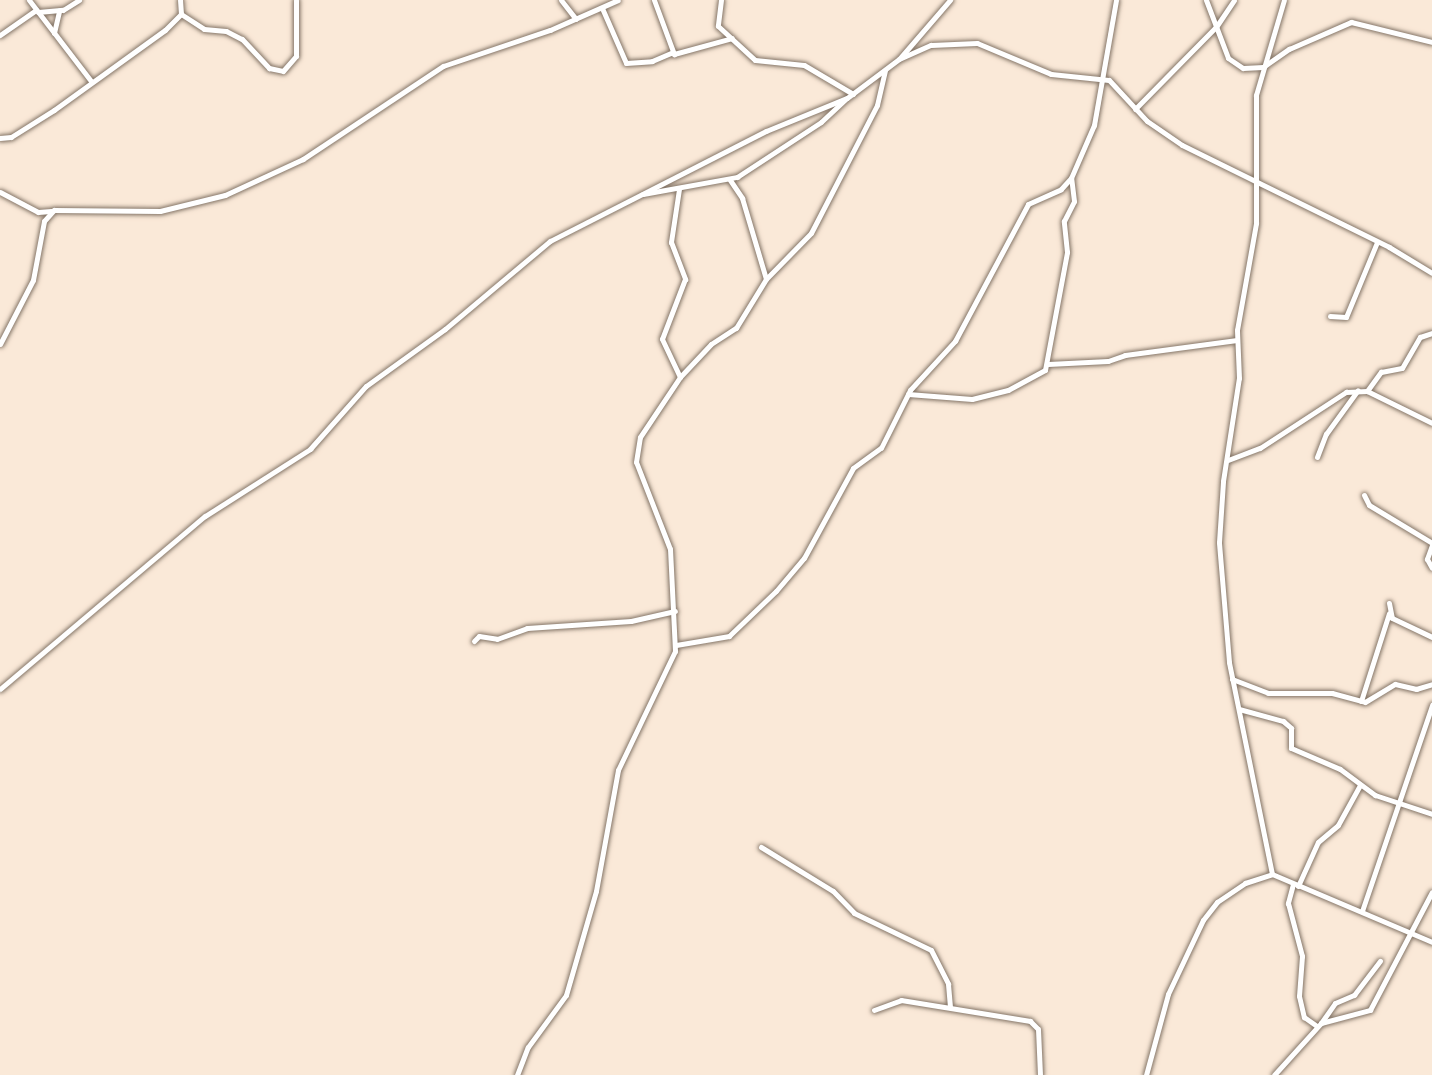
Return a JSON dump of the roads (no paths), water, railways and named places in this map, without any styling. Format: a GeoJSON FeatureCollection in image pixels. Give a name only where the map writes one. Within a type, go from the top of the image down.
{"type":"FeatureCollection","features":[{"type":"Feature","properties":{"kind":"street"},"geometry":{"type":"LineString","coordinates":[[29,0],[91,81]]}},
{"type":"Feature","properties":{"kind":"street"},"geometry":{"type":"LineString","coordinates":[[0,35],[37,11],[59,11],[79,0]]}},
{"type":"Feature","properties":{"kind":"street"},"geometry":{"type":"LineString","coordinates":[[180,0],[181,15]]}},
{"type":"Feature","properties":{"kind":"street"},"geometry":{"type":"LineString","coordinates":[[181,15],[204,29],[226,31],[243,39],[269,68],[283,71],[296,56],[296,0]]}},
{"type":"Feature","properties":{"kind":"street"},"geometry":{"type":"LineString","coordinates":[[561,0],[576,19]]}},
{"type":"Feature","properties":{"kind":"street"},"geometry":{"type":"LineString","coordinates":[[0,192],[38,212],[160,211],[225,195],[303,159],[443,66],[576,19],[618,0]]}},
{"type":"Feature","properties":{"kind":"street"},"geometry":{"type":"LineString","coordinates":[[654,0],[671,53]]}},
{"type":"Feature","properties":{"kind":"street"},"geometry":{"type":"LineString","coordinates":[[720,0],[716,21],[762,64],[804,65],[850,96]]}},
{"type":"Feature","properties":{"kind":"street"},"geometry":{"type":"LineString","coordinates":[[641,194],[730,180],[821,122],[850,96],[885,71],[899,59],[950,0]]}},
{"type":"Feature","properties":{"kind":"street"},"geometry":{"type":"LineString","coordinates":[[676,645],[697,645],[729,636],[776,591],[804,558],[853,468],[881,448],[908,394],[955,341],[1028,204],[1061,189],[1071,178],[1094,125],[1116,0]]}},
{"type":"Feature","properties":{"kind":"street"},"geometry":{"type":"LineString","coordinates":[[1206,0],[1233,65],[1250,69],[1263,66],[1289,49],[1350,22],[1432,42]]}},
{"type":"Feature","properties":{"kind":"street"},"geometry":{"type":"LineString","coordinates":[[1135,109],[1216,27],[1234,0]]}},
{"type":"Feature","properties":{"kind":"street"},"geometry":{"type":"LineString","coordinates":[[1272,874],[1232,679],[1219,542],[1239,378],[1237,340],[1256,223],[1254,121],[1263,66],[1284,0]]}},
{"type":"Feature","properties":{"kind":"street"},"geometry":{"type":"LineString","coordinates":[[602,8],[626,63],[671,53],[689,53],[732,38]]}},
{"type":"Feature","properties":{"kind":"street"},"geometry":{"type":"LineString","coordinates":[[54,33],[59,11]]}},
{"type":"Feature","properties":{"kind":"street"},"geometry":{"type":"LineString","coordinates":[[0,138],[11,137],[45,116],[181,15]]}},
{"type":"Feature","properties":{"kind":"street"},"geometry":{"type":"LineString","coordinates":[[899,59],[931,45],[977,43],[1051,74],[1102,80],[1117,85],[1135,109],[1182,145],[1257,181],[1316,215],[1377,242],[1432,273]]}},
{"type":"Feature","properties":{"kind":"street"},"geometry":{"type":"LineString","coordinates":[[517,1075],[528,1047],[566,995],[596,891],[618,770],[676,645],[675,611],[665,528],[635,455],[646,424],[680,377],[710,344],[736,328],[766,279],[811,233],[877,104],[885,71]]}},
{"type":"Feature","properties":{"kind":"street"},"geometry":{"type":"LineString","coordinates":[[0,689],[205,516],[310,449],[366,386],[463,314],[531,255],[641,194],[766,131],[850,96]]}},
{"type":"Feature","properties":{"kind":"street"},"geometry":{"type":"LineString","coordinates":[[908,394],[972,399],[1008,390],[1043,372],[1048,364],[1051,326],[1067,251],[1064,221],[1074,201],[1071,178]]}},
{"type":"Feature","properties":{"kind":"street"},"geometry":{"type":"LineString","coordinates":[[730,180],[742,198],[766,279]]}},
{"type":"Feature","properties":{"kind":"street"},"geometry":{"type":"LineString","coordinates":[[679,189],[671,235],[685,279],[662,340],[680,377]]}},
{"type":"Feature","properties":{"kind":"street"},"geometry":{"type":"LineString","coordinates":[[0,344],[33,280],[44,221],[54,210]]}},
{"type":"Feature","properties":{"kind":"street"},"geometry":{"type":"LineString","coordinates":[[1331,316],[1346,317],[1377,242]]}},
{"type":"Feature","properties":{"kind":"street"},"geometry":{"type":"LineString","coordinates":[[1367,391],[1381,372],[1402,368],[1420,337],[1432,333]]}},
{"type":"Feature","properties":{"kind":"street"},"geometry":{"type":"LineString","coordinates":[[1048,364],[1108,361],[1125,355],[1237,340]]}},
{"type":"Feature","properties":{"kind":"street"},"geometry":{"type":"LineString","coordinates":[[1228,460],[1267,444],[1338,395],[1359,390],[1367,391],[1432,423]]}},
{"type":"Feature","properties":{"kind":"street"},"geometry":{"type":"LineString","coordinates":[[1317,457],[1326,434],[1359,390]]}},
{"type":"Feature","properties":{"kind":"street"},"geometry":{"type":"LineString","coordinates":[[1364,495],[1369,505],[1432,544],[1427,559],[1432,568]]}},
{"type":"Feature","properties":{"kind":"street"},"geometry":{"type":"LineString","coordinates":[[1361,701],[1389,613],[1389,603]]}},
{"type":"Feature","properties":{"kind":"street"},"geometry":{"type":"LineString","coordinates":[[474,641],[480,636],[497,639],[527,628],[631,621],[675,611]]}},
{"type":"Feature","properties":{"kind":"street"},"geometry":{"type":"LineString","coordinates":[[1389,613],[1432,637]]}},
{"type":"Feature","properties":{"kind":"street"},"geometry":{"type":"LineString","coordinates":[[1232,679],[1268,693],[1332,693],[1369,702],[1395,684],[1416,689],[1432,684]]}},
{"type":"Feature","properties":{"kind":"street"},"geometry":{"type":"LineString","coordinates":[[1362,911],[1432,705]]}},
{"type":"Feature","properties":{"kind":"street"},"geometry":{"type":"LineString","coordinates":[[1239,709],[1288,724],[1291,748],[1340,769],[1360,785],[1432,814]]}},
{"type":"Feature","properties":{"kind":"street"},"geometry":{"type":"LineString","coordinates":[[1425,727],[1432,720]]}},
{"type":"Feature","properties":{"kind":"street"},"geometry":{"type":"LineString","coordinates":[[1360,785],[1338,825],[1318,842],[1288,903],[1302,956],[1299,996],[1304,1017],[1319,1024],[1370,1010],[1432,892]]}},
{"type":"Feature","properties":{"kind":"street"},"geometry":{"type":"LineString","coordinates":[[761,847],[833,891],[871,923],[902,933],[930,950],[948,984],[950,1007]]}},
{"type":"Feature","properties":{"kind":"street"},"geometry":{"type":"LineString","coordinates":[[1146,1075],[1168,994],[1203,920],[1235,888],[1272,874],[1432,942]]}},
{"type":"Feature","properties":{"kind":"street"},"geometry":{"type":"LineString","coordinates":[[1274,1075],[1335,1003],[1354,995],[1380,961]]}},
{"type":"Feature","properties":{"kind":"street"},"geometry":{"type":"LineString","coordinates":[[874,1010],[894,1000],[950,1007],[1033,1023],[1038,1029],[1040,1075]]}}]}
